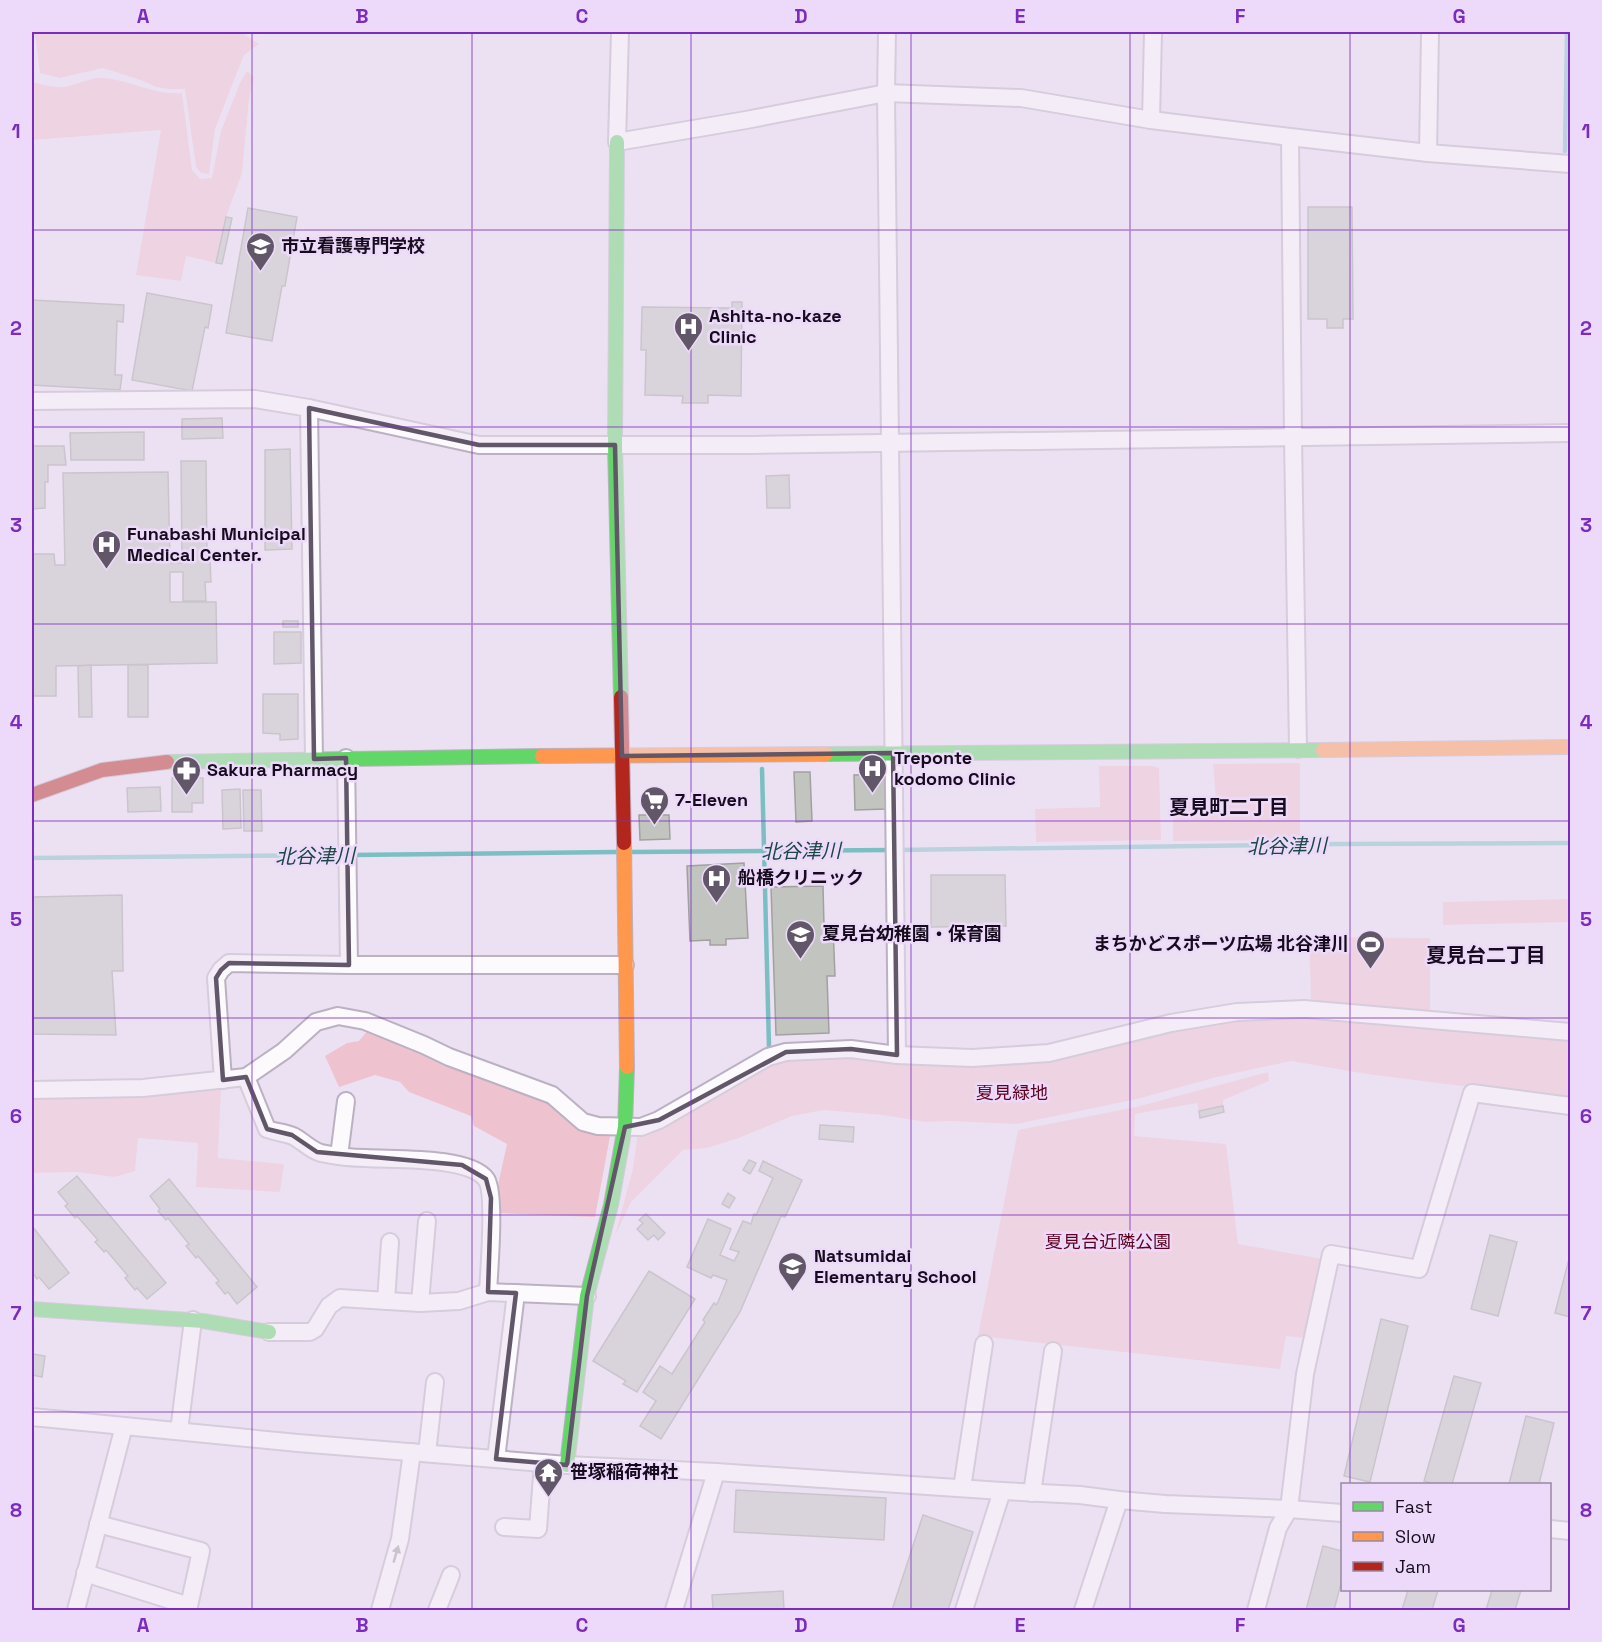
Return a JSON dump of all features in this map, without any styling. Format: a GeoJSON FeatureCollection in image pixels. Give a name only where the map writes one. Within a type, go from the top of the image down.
{"type":"FeatureCollection","features":[{"type":"Feature","properties":{"kind":"street"},"geometry":{"type":"LineString","coordinates":[[567,1465],[587,1296],[619,1166],[625,1127],[627,1078],[615,445],[620,32]]}},
{"type":"Feature","properties":{"kind":"street"},"geometry":{"type":"LineString","coordinates":[[887,32],[889,443],[897,1055]]}},
{"type":"Feature","properties":{"kind":"street"},"geometry":{"type":"LineString","coordinates":[[1151,120],[1153,32]]}},
{"type":"Feature","properties":{"kind":"street"},"geometry":{"type":"LineString","coordinates":[[1428,153],[1430,32]]}},
{"type":"Feature","properties":{"kind":"street"},"geometry":{"type":"LineString","coordinates":[[617,142],[886,93],[1021,98],[1151,120],[1290,137],[1428,153],[1570,164]]}},
{"type":"Feature","properties":{"kind":"street"},"geometry":{"type":"LineString","coordinates":[[1290,137],[1298,749]]}},
{"type":"Feature","properties":{"kind":"street"},"geometry":{"type":"LineString","coordinates":[[32,400],[255,399],[309,408],[479,445],[889,443],[1570,433]]}},
{"type":"Feature","properties":{"kind":"street"},"geometry":{"type":"LineString","coordinates":[[309,408],[314,759]]}},
{"type":"Feature","properties":{"kind":"street"},"geometry":{"type":"LineString","coordinates":[[32,795],[102,770],[157,762],[346,758],[1570,747]]}},
{"type":"Feature","properties":{"kind":"street"},"geometry":{"type":"LineString","coordinates":[[346,758],[349,965]]}},
{"type":"Feature","properties":{"kind":"street"},"geometry":{"type":"LineString","coordinates":[[223,1080],[216,978],[229,963],[625,965]]}},
{"type":"Feature","properties":{"kind":"street"},"geometry":{"type":"LineString","coordinates":[[32,1090],[143,1088],[246,1077],[284,1051],[316,1022],[338,1016],[365,1021],[449,1057],[552,1095],[583,1122],[625,1127],[640,1127],[659,1120],[768,1058],[786,1052],[851,1049],[897,1055],[972,1058],[1048,1053],[1182,1021],[1237,1012],[1304,1009],[1570,1032]]}},
{"type":"Feature","properties":{"kind":"street"},"geometry":{"type":"LineString","coordinates":[[246,1077],[267,1129],[292,1135],[317,1152],[339,1156],[398,1158],[462,1165],[476,1171],[486,1179],[491,1198],[488,1292]]}},
{"type":"Feature","properties":{"kind":"street"},"geometry":{"type":"LineString","coordinates":[[1256,1611],[1278,1528],[1289,1509],[1305,1374],[1331,1254],[1419,1269],[1472,1094],[1570,1106]]}},
{"type":"Feature","properties":{"kind":"street"},"geometry":{"type":"LineString","coordinates":[[339,1156],[346,1101]]}},
{"type":"Feature","properties":{"kind":"street"},"geometry":{"type":"LineString","coordinates":[[420,1303],[427,1221]]}},
{"type":"Feature","properties":{"kind":"street"},"geometry":{"type":"LineString","coordinates":[[386,1301],[390,1242]]}},
{"type":"Feature","properties":{"kind":"street"},"geometry":{"type":"LineString","coordinates":[[32,1309],[193,1320],[269,1332],[310,1332],[315,1329],[329,1306],[340,1298],[420,1303],[459,1301],[488,1292],[587,1296]]}},
{"type":"Feature","properties":{"kind":"street"},"geometry":{"type":"LineString","coordinates":[[496,1459],[516,1293]]}},
{"type":"Feature","properties":{"kind":"street"},"geometry":{"type":"LineString","coordinates":[[179,1431],[193,1320]]}},
{"type":"Feature","properties":{"kind":"street"},"geometry":{"type":"LineString","coordinates":[[962,1488],[984,1344]]}},
{"type":"Feature","properties":{"kind":"street"},"geometry":{"type":"LineString","coordinates":[[1032,1493],[1053,1351]]}},
{"type":"Feature","properties":{"kind":"street"},"geometry":{"type":"LineString","coordinates":[[380,1611],[400,1539],[435,1382]]}},
{"type":"Feature","properties":{"kind":"street"},"geometry":{"type":"LineString","coordinates":[[32,1417],[298,1443],[567,1465],[716,1472],[1080,1495],[1165,1504],[1341,1513]]}},
{"type":"Feature","properties":{"kind":"street"},"geometry":{"type":"LineString","coordinates":[[76,1611],[124,1426]]}},
{"type":"Feature","properties":{"kind":"street"},"geometry":{"type":"LineString","coordinates":[[504,1527],[538,1529],[543,1463]]}},
{"type":"Feature","properties":{"kind":"street"},"geometry":{"type":"LineString","coordinates":[[674,1611],[716,1472]]}},
{"type":"Feature","properties":{"kind":"street"},"geometry":{"type":"LineString","coordinates":[[964,1611],[1002,1491]]}},
{"type":"Feature","properties":{"kind":"street"},"geometry":{"type":"LineString","coordinates":[[1083,1611],[1119,1500]]}},
{"type":"Feature","properties":{"kind":"street"},"geometry":{"type":"LineString","coordinates":[[85,1573],[189,1606],[201,1551],[98,1524]]}},
{"type":"Feature","properties":{"kind":"street"},"geometry":{"type":"LineString","coordinates":[[1551,1529],[1570,1531]]}},
{"type":"Feature","properties":{"kind":"street"},"geometry":{"type":"LineString","coordinates":[[437,1611],[451,1575]]}},
{"type":"Feature","properties":{"kind":"highlighted area"},"geometry":{"type":"Polygon","coordinates":[[[309,408],[479,445],[615,445],[622,756],[893,753],[897,1055],[851,1049],[786,1052],[659,1120],[625,1127],[587,1296],[567,1465],[496,1459],[516,1293],[488,1292],[491,1198],[486,1179],[462,1165],[317,1152],[292,1135],[267,1129],[246,1077],[223,1080],[216,978],[221,970],[229,963],[349,965],[346,758],[314,759],[309,408]]]}},
{"type":"Feature","properties":{"kind":"green space"},"geometry":{"type":"Polygon","coordinates":[[[32,32],[241,32],[259,44],[244,55],[215,129],[209,174],[201,173],[196,167],[185,89],[156,87],[103,68],[60,78],[40,73],[36,40],[32,32]]]}},
{"type":"Feature","properties":{"kind":"green space"},"geometry":{"type":"Polygon","coordinates":[[[247,71],[254,77],[249,99],[242,173],[226,217],[216,263],[186,256],[181,281],[136,275],[161,130],[32,140],[32,82],[64,87],[95,78],[105,78],[162,92],[182,93],[192,170],[200,179],[212,178],[221,131],[247,71]]]}},
{"type":"Feature","properties":{"kind":"green space"},"geometry":{"type":"Polygon","coordinates":[[[1300,763],[1300,840],[1173,841],[1173,800],[1216,799],[1213,764],[1300,763]]]}},
{"type":"Feature","properties":{"kind":"green space"},"geometry":{"type":"Polygon","coordinates":[[[1099,766],[1159,768],[1161,840],[1036,842],[1035,809],[1100,807],[1099,766]]]}},
{"type":"Feature","properties":{"kind":"green space"},"geometry":{"type":"Polygon","coordinates":[[[1570,899],[1570,922],[1443,925],[1443,902],[1570,899]]]}},
{"type":"Feature","properties":{"kind":"green space","name":"まちかどスポーツ広場 北谷津川"},"geometry":{"type":"Polygon","coordinates":[[[1309,937],[1430,938],[1430,1013],[1311,1000],[1309,937]]]}},
{"type":"Feature","properties":{"kind":"green space","name":"夏見緑地"},"geometry":{"type":"Polygon","coordinates":[[[1302,1013],[1570,1039],[1570,1100],[1367,1074],[1291,1061],[1217,1077],[1137,1099],[1017,1124],[925,1122],[883,1115],[823,1110],[792,1116],[739,1138],[707,1148],[683,1150],[631,1202],[615,1236],[633,1168],[638,1132],[771,1063],[806,1055],[973,1064],[1170,1028],[1302,1013]]]}},
{"type":"Feature","properties":{"kind":"green space"},"geometry":{"type":"Polygon","coordinates":[[[369,1029],[548,1099],[611,1131],[595,1217],[498,1213],[498,1185],[507,1144],[474,1126],[471,1116],[409,1092],[400,1082],[375,1075],[339,1087],[325,1056],[347,1043],[359,1041],[369,1029]]]}},
{"type":"Feature","properties":{"kind":"green space","name":"夏見台近隣公園"},"geometry":{"type":"Polygon","coordinates":[[[1268,1072],[1269,1081],[1223,1100],[1223,1106],[1199,1111],[1197,1103],[1135,1114],[1134,1136],[1226,1144],[1238,1244],[1323,1259],[1306,1338],[1286,1336],[1280,1369],[978,1336],[1018,1130],[1136,1107],[1268,1072]]]}},
{"type":"Feature","properties":{"kind":"green space"},"geometry":{"type":"Polygon","coordinates":[[[221,1089],[218,1158],[284,1164],[280,1192],[196,1187],[198,1143],[138,1138],[135,1171],[114,1177],[77,1172],[32,1173],[32,1095],[144,1094],[221,1089]]]}},
{"type":"Feature","properties":{"kind":"building"},"geometry":{"type":"Polygon","coordinates":[[[1308,207],[1352,207],[1353,319],[1343,319],[1343,328],[1327,328],[1327,319],[1308,319],[1308,207]]]}},
{"type":"Feature","properties":{"kind":"building"},"geometry":{"type":"Polygon","coordinates":[[[248,208],[297,217],[285,286],[282,286],[272,341],[226,333],[248,208]]]}},
{"type":"Feature","properties":{"kind":"building"},"geometry":{"type":"Polygon","coordinates":[[[226,217],[232,218],[222,264],[216,263],[226,217]]]}},
{"type":"Feature","properties":{"kind":"building"},"geometry":{"type":"Polygon","coordinates":[[[147,293],[212,305],[208,328],[205,327],[192,391],[132,380],[147,293]]]}},
{"type":"Feature","properties":{"kind":"building"},"geometry":{"type":"Polygon","coordinates":[[[32,300],[124,305],[123,322],[117,321],[115,375],[122,375],[120,390],[32,385],[32,300]]]}},
{"type":"Feature","properties":{"kind":"building"},"geometry":{"type":"Polygon","coordinates":[[[732,302],[742,302],[741,396],[708,395],[708,403],[682,403],[683,396],[645,395],[646,350],[641,350],[642,307],[732,308],[732,302]]]}},
{"type":"Feature","properties":{"kind":"building"},"geometry":{"type":"Polygon","coordinates":[[[222,418],[223,438],[182,439],[182,419],[222,418]]]}},
{"type":"Feature","properties":{"kind":"building"},"geometry":{"type":"Polygon","coordinates":[[[144,432],[144,460],[71,460],[70,433],[144,432]]]}},
{"type":"Feature","properties":{"kind":"building"},"geometry":{"type":"Polygon","coordinates":[[[32,446],[64,446],[66,465],[48,465],[48,482],[45,482],[45,508],[32,509],[32,446]]]}},
{"type":"Feature","properties":{"kind":"building"},"geometry":{"type":"Polygon","coordinates":[[[290,449],[292,549],[265,550],[265,450],[290,449]]]}},
{"type":"Feature","properties":{"kind":"building"},"geometry":{"type":"Polygon","coordinates":[[[181,461],[206,461],[207,560],[210,560],[211,582],[205,582],[206,601],[183,601],[183,572],[170,572],[170,602],[216,602],[217,663],[56,666],[56,696],[32,696],[32,554],[54,554],[55,565],[65,565],[63,473],[168,472],[170,563],[182,563],[181,461]]]}},
{"type":"Feature","properties":{"kind":"building"},"geometry":{"type":"Polygon","coordinates":[[[789,475],[790,508],[767,508],[766,476],[789,475]]]}},
{"type":"Feature","properties":{"kind":"building"},"geometry":{"type":"Polygon","coordinates":[[[283,621],[298,621],[298,627],[283,627],[283,621]]]}},
{"type":"Feature","properties":{"kind":"building"},"geometry":{"type":"Polygon","coordinates":[[[274,632],[301,632],[301,663],[274,664],[274,632]]]}},
{"type":"Feature","properties":{"kind":"building"},"geometry":{"type":"Polygon","coordinates":[[[91,665],[92,717],[79,717],[78,666],[91,665]]]}},
{"type":"Feature","properties":{"kind":"building"},"geometry":{"type":"Polygon","coordinates":[[[128,665],[148,665],[148,717],[128,717],[128,665]]]}},
{"type":"Feature","properties":{"kind":"building"},"geometry":{"type":"Polygon","coordinates":[[[263,694],[298,694],[298,739],[280,740],[280,734],[263,733],[263,694]]]}},
{"type":"Feature","properties":{"kind":"building"},"geometry":{"type":"Polygon","coordinates":[[[794,772],[810,772],[812,821],[796,822],[794,772]]]}},
{"type":"Feature","properties":{"kind":"building"},"geometry":{"type":"Polygon","coordinates":[[[885,774],[886,809],[855,810],[854,775],[885,774]]]}},
{"type":"Feature","properties":{"kind":"building"},"geometry":{"type":"Polygon","coordinates":[[[172,778],[203,778],[203,803],[192,803],[192,812],[172,812],[172,778]]]}},
{"type":"Feature","properties":{"kind":"building"},"geometry":{"type":"Polygon","coordinates":[[[160,787],[161,811],[128,812],[127,788],[160,787]]]}},
{"type":"Feature","properties":{"kind":"building"},"geometry":{"type":"Polygon","coordinates":[[[240,789],[241,828],[223,829],[222,790],[240,789]]]}},
{"type":"Feature","properties":{"kind":"building"},"geometry":{"type":"Polygon","coordinates":[[[243,790],[261,790],[262,831],[244,831],[243,790]]]}},
{"type":"Feature","properties":{"kind":"building"},"geometry":{"type":"Polygon","coordinates":[[[639,815],[669,815],[670,839],[640,840],[639,815]]]}},
{"type":"Feature","properties":{"kind":"building"},"geometry":{"type":"Polygon","coordinates":[[[744,863],[748,938],[726,939],[726,945],[710,945],[710,940],[690,941],[687,866],[744,863]]]}},
{"type":"Feature","properties":{"kind":"building"},"geometry":{"type":"Polygon","coordinates":[[[931,875],[1005,875],[1006,926],[931,927],[931,875]]]}},
{"type":"Feature","properties":{"kind":"building"},"geometry":{"type":"Polygon","coordinates":[[[823,886],[824,926],[833,926],[835,976],[827,976],[829,1033],[776,1035],[771,887],[823,886]]]}},
{"type":"Feature","properties":{"kind":"building"},"geometry":{"type":"Polygon","coordinates":[[[122,895],[123,971],[112,971],[116,1035],[32,1034],[32,897],[122,895]]]}},
{"type":"Feature","properties":{"kind":"building"},"geometry":{"type":"Polygon","coordinates":[[[1223,1106],[1224,1112],[1200,1118],[1199,1111],[1223,1106]]]}},
{"type":"Feature","properties":{"kind":"building"},"geometry":{"type":"Polygon","coordinates":[[[820,1125],[854,1127],[853,1142],[819,1139],[820,1125]]]}},
{"type":"Feature","properties":{"kind":"building"},"geometry":{"type":"Polygon","coordinates":[[[749,1160],[756,1163],[750,1174],[743,1170],[749,1160]]]}},
{"type":"Feature","properties":{"kind":"building"},"geometry":{"type":"Polygon","coordinates":[[[763,1161],[802,1180],[785,1217],[781,1216],[740,1312],[661,1439],[640,1426],[656,1401],[643,1392],[660,1366],[672,1374],[705,1322],[703,1320],[714,1303],[716,1305],[718,1302],[727,1280],[713,1275],[711,1278],[687,1267],[708,1219],[731,1229],[720,1255],[734,1261],[739,1252],[730,1249],[743,1221],[751,1224],[773,1178],[759,1171],[763,1161]]]}},
{"type":"Feature","properties":{"kind":"building"},"geometry":{"type":"Polygon","coordinates":[[[77,1176],[166,1283],[147,1299],[137,1288],[135,1290],[125,1278],[128,1276],[106,1250],[104,1252],[95,1242],[98,1240],[65,1206],[68,1204],[58,1192],[77,1176]]]}},
{"type":"Feature","properties":{"kind":"building"},"geometry":{"type":"Polygon","coordinates":[[[169,1179],[257,1287],[237,1304],[228,1292],[225,1294],[216,1283],[219,1281],[198,1256],[196,1258],[186,1246],[189,1244],[168,1218],[166,1220],[158,1211],[160,1209],[150,1196],[169,1179]]]}},
{"type":"Feature","properties":{"kind":"building"},"geometry":{"type":"Polygon","coordinates":[[[728,1193],[735,1198],[729,1208],[722,1204],[728,1193]]]}},
{"type":"Feature","properties":{"kind":"building"},"geometry":{"type":"Polygon","coordinates":[[[646,1214],[665,1233],[658,1240],[654,1235],[648,1240],[637,1229],[643,1223],[639,1220],[646,1214]]]}},
{"type":"Feature","properties":{"kind":"building"},"geometry":{"type":"Polygon","coordinates":[[[32,1226],[69,1273],[49,1289],[32,1272],[32,1226]]]}},
{"type":"Feature","properties":{"kind":"building"},"geometry":{"type":"Polygon","coordinates":[[[1490,1235],[1517,1242],[1498,1316],[1471,1309],[1490,1235]]]}},
{"type":"Feature","properties":{"kind":"building"},"geometry":{"type":"Polygon","coordinates":[[[1570,1255],[1570,1317],[1555,1313],[1570,1255]]]}},
{"type":"Feature","properties":{"kind":"building"},"geometry":{"type":"Polygon","coordinates":[[[649,1271],[695,1299],[637,1392],[623,1384],[626,1381],[593,1361],[649,1271]]]}},
{"type":"Feature","properties":{"kind":"building"},"geometry":{"type":"Polygon","coordinates":[[[1381,1319],[1408,1326],[1370,1482],[1344,1476],[1381,1319]]]}},
{"type":"Feature","properties":{"kind":"building"},"geometry":{"type":"Polygon","coordinates":[[[33,1354],[45,1356],[42,1377],[32,1375],[33,1354]]]}},
{"type":"Feature","properties":{"kind":"building"},"geometry":{"type":"Polygon","coordinates":[[[1454,1376],[1481,1383],[1452,1483],[1424,1481],[1454,1376]]]}},
{"type":"Feature","properties":{"kind":"building"},"geometry":{"type":"Polygon","coordinates":[[[1526,1416],[1554,1423],[1539,1483],[1509,1483],[1526,1416]]]}},
{"type":"Feature","properties":{"kind":"building"},"geometry":{"type":"Polygon","coordinates":[[[736,1490],[886,1498],[884,1540],[734,1532],[736,1490]]]}},
{"type":"Feature","properties":{"kind":"building"},"geometry":{"type":"Polygon","coordinates":[[[923,1515],[973,1532],[948,1610],[892,1610],[923,1515]]]}},
{"type":"Feature","properties":{"kind":"building"},"geometry":{"type":"Polygon","coordinates":[[[1323,1546],[1341,1551],[1341,1584],[1334,1610],[1306,1610],[1323,1546]]]}},
{"type":"Feature","properties":{"kind":"building"},"geometry":{"type":"Polygon","coordinates":[[[783,1591],[784,1610],[713,1610],[712,1595],[783,1591]]]}},
{"type":"Feature","properties":{"kind":"building"},"geometry":{"type":"Polygon","coordinates":[[[1408,1591],[1438,1591],[1432,1610],[1402,1610],[1408,1591]]]}},
{"type":"Feature","properties":{"kind":"building"},"geometry":{"type":"Polygon","coordinates":[[[1492,1591],[1521,1591],[1515,1610],[1486,1610],[1492,1591]]]}},
{"type":"Feature","properties":{"kind":"waterway"},"geometry":{"type":"LineString","coordinates":[[1565,151],[1567,32]]}},
{"type":"Feature","properties":{"kind":"waterway"},"geometry":{"type":"LineString","coordinates":[[762,769],[769,1047]]}},
{"type":"Feature","properties":{"kind":"waterway","name":"北谷津川"},"geometry":{"type":"LineString","coordinates":[[898,850],[1570,843]]}},
{"type":"Feature","properties":{"kind":"waterway","name":"北谷津川"},"geometry":{"type":"LineString","coordinates":[[631,852],[890,850]]}},
{"type":"Feature","properties":{"kind":"waterway","name":"北谷津川"},"geometry":{"type":"LineString","coordinates":[[352,855],[617,852]]}},
{"type":"Feature","properties":{"kind":"waterway","name":"北谷津川"},"geometry":{"type":"LineString","coordinates":[[32,858],[344,855]]}},
{"type":"Feature","properties":{"kind":"traffic: fast"},"geometry":{"type":"LineString","coordinates":[[617,142],[615,445],[621,697]]}},
{"type":"Feature","properties":{"kind":"traffic: fast"},"geometry":{"type":"LineString","coordinates":[[826,754],[1323,750]]}},
{"type":"Feature","properties":{"kind":"traffic: fast"},"geometry":{"type":"LineString","coordinates":[[167,762],[542,756]]}},
{"type":"Feature","properties":{"kind":"traffic: fast"},"geometry":{"type":"LineString","coordinates":[[567,1465],[587,1296],[611,1205],[625,1127],[627,1067]]}},
{"type":"Feature","properties":{"kind":"traffic: fast"},"geometry":{"type":"LineString","coordinates":[[32,1309],[203,1321],[269,1332]]}},
{"type":"Feature","properties":{"kind":"traffic: slow"},"geometry":{"type":"LineString","coordinates":[[1323,750],[1570,747]]}},
{"type":"Feature","properties":{"kind":"traffic: slow"},"geometry":{"type":"LineString","coordinates":[[542,756],[826,754]]}},
{"type":"Feature","properties":{"kind":"traffic: slow"},"geometry":{"type":"LineString","coordinates":[[624,843],[627,1067]]}},
{"type":"Feature","properties":{"kind":"traffic: jam"},"geometry":{"type":"LineString","coordinates":[[621,697],[624,843]]}},
{"type":"Feature","properties":{"kind":"traffic: jam"},"geometry":{"type":"LineString","coordinates":[[32,795],[102,770],[167,762]]}},
{"type":"Feature","properties":{"kind":"place","name":"市立看護専門学校"},"geometry":{"type":"Point","coordinates":[260,272]}},
{"type":"Feature","properties":{"kind":"place","name":"Ashita-no-kaze Clinic"},"geometry":{"type":"Point","coordinates":[688,352]}},
{"type":"Feature","properties":{"kind":"place","name":"Funabashi Municipal Medical Center."},"geometry":{"type":"Point","coordinates":[106,570]}},
{"type":"Feature","properties":{"kind":"place","name":"Treponte kodomo Clinic"},"geometry":{"type":"Point","coordinates":[873,794]}},
{"type":"Feature","properties":{"kind":"place","name":"Sakura Pharmacy"},"geometry":{"type":"Point","coordinates":[186,796]}},
{"type":"Feature","properties":{"kind":"place","name":"7-Eleven"},"geometry":{"type":"Point","coordinates":[654,826]}},
{"type":"Feature","properties":{"kind":"place","name":"船橋クリニック"},"geometry":{"type":"Point","coordinates":[717,904]}},
{"type":"Feature","properties":{"kind":"place","name":"夏見台幼稚園・保育園"},"geometry":{"type":"Point","coordinates":[801,960]}},
{"type":"Feature","properties":{"kind":"place","name":"まちかどスポーツ広場 北谷津川"},"geometry":{"type":"Point","coordinates":[1370,970]}},
{"type":"Feature","properties":{"kind":"place","name":"Natsumidai Elementary School"},"geometry":{"type":"Point","coordinates":[793,1292]}},
{"type":"Feature","properties":{"kind":"place","name":"笹塚稲荷神社"},"geometry":{"type":"Point","coordinates":[549,1498]}},
{"type":"Feature","properties":{"kind":"district","name":"夏見町二丁目"},"geometry":{"type":"Point","coordinates":[1229,807]}},
{"type":"Feature","properties":{"kind":"district","name":"夏見台二丁目"},"geometry":{"type":"Point","coordinates":[1486,955]}}]}
